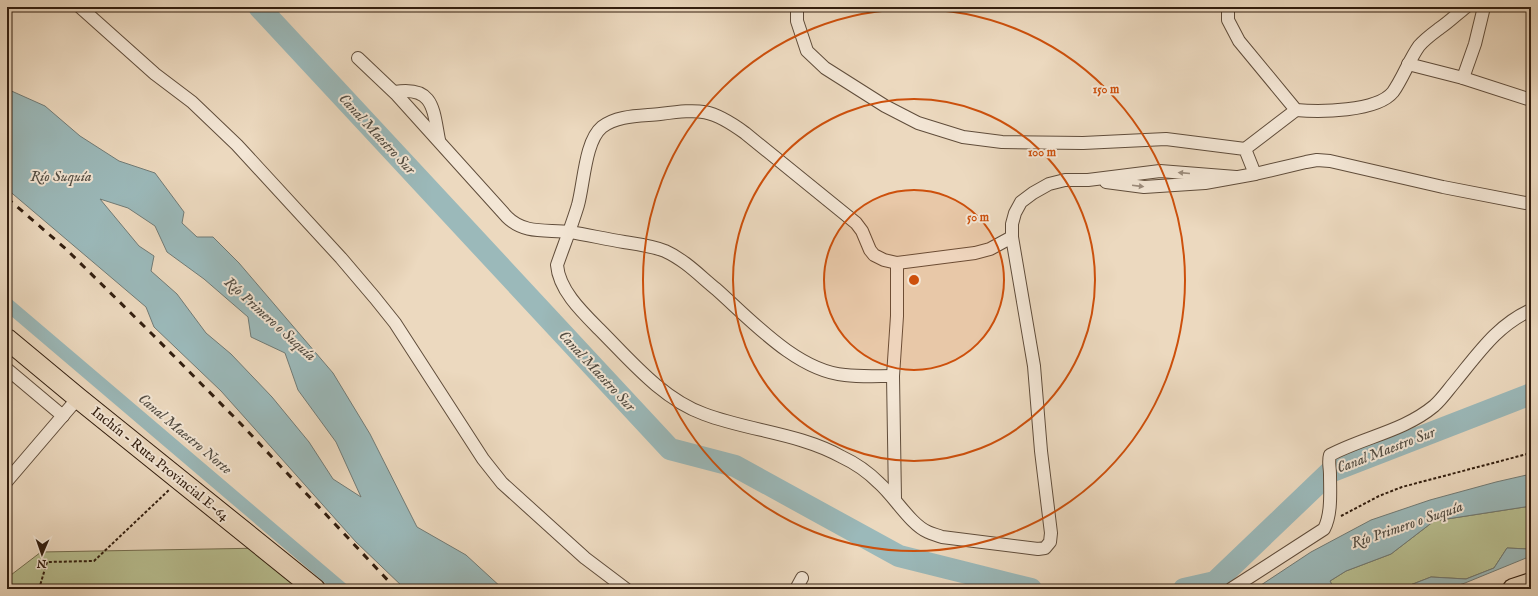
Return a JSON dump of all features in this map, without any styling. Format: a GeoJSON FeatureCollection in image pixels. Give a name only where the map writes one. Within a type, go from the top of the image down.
{"type":"FeatureCollection","features":[{"type":"Feature","properties":{"kind":"main road","name":"Inchín - Ruta Provincial E-64"},"geometry":{"type":"LineString","coordinates":[[7,339],[314,589]]}},
{"type":"Feature","properties":{"kind":"main road"},"geometry":{"type":"LineString","coordinates":[[1513,589],[1531,583]]}},
{"type":"Feature","properties":{"kind":"street"},"geometry":{"type":"LineString","coordinates":[[80,7],[155,74],[192,102],[237,145],[341,258],[395,323],[483,459],[502,483],[585,558],[626,589]]}},
{"type":"Feature","properties":{"kind":"street"},"geometry":{"type":"LineString","coordinates":[[797,7],[797,21],[807,51],[825,68],[885,106],[918,123],[963,137],[1002,142],[1083,143],[1166,139],[1245,149],[1296,110],[1316,112],[1343,110],[1368,105],[1383,100],[1393,92],[1419,46],[1428,36],[1466,7]]}},
{"type":"Feature","properties":{"kind":"street"},"geometry":{"type":"LineString","coordinates":[[1228,7],[1228,20],[1239,41],[1296,110]]}},
{"type":"Feature","properties":{"kind":"street"},"geometry":{"type":"LineString","coordinates":[[1463,78],[1484,7]]}},
{"type":"Feature","properties":{"kind":"street"},"geometry":{"type":"LineString","coordinates":[[358,58],[395,92],[512,222],[530,230],[569,232],[646,246],[664,251],[678,257],[778,344],[799,359],[815,367],[844,375],[893,376]]}},
{"type":"Feature","properties":{"kind":"street"},"geometry":{"type":"LineString","coordinates":[[1408,64],[1463,78],[1531,100]]}},
{"type":"Feature","properties":{"kind":"street"},"geometry":{"type":"LineString","coordinates":[[395,92],[409,90],[424,96],[434,112],[440,141]]}},
{"type":"Feature","properties":{"kind":"street"},"geometry":{"type":"LineString","coordinates":[[1012,237],[990,249],[975,253],[897,263],[884,260],[874,255],[870,250],[862,231],[856,223],[732,123],[716,115],[702,111],[687,110],[620,119],[608,123],[600,128],[589,146],[582,189],[558,265],[558,275],[562,284],[587,316],[650,380],[665,392],[702,414],[775,432],[819,446],[843,457],[879,483],[917,525],[927,532],[942,537],[1038,550],[1045,548],[1050,542],[1051,532],[1041,451],[1034,366],[1012,237],[1012,224],[1015,213],[1021,202],[1033,193],[1049,184],[1065,180],[1088,180],[1152,187],[1205,183],[1255,174],[1317,160],[1330,161],[1443,187],[1531,204]]}},
{"type":"Feature","properties":{"kind":"street"},"geometry":{"type":"LineString","coordinates":[[1245,149],[1255,174]]}},
{"type":"Feature","properties":{"kind":"street"},"geometry":{"type":"LineString","coordinates":[[895,499],[893,376],[897,316],[897,263]]}},
{"type":"Feature","properties":{"kind":"street"},"geometry":{"type":"LineString","coordinates":[[1231,589],[1324,529],[1327,523],[1330,498],[1330,472],[1328,462],[1330,456],[1342,449],[1402,426],[1422,415],[1436,404],[1490,340],[1506,324],[1531,310]]}},
{"type":"Feature","properties":{"kind":"street"},"geometry":{"type":"LineString","coordinates":[[7,369],[63,416]]}},
{"type":"Feature","properties":{"kind":"street"},"geometry":{"type":"LineString","coordinates":[[7,481],[78,398]]}},
{"type":"Feature","properties":{"kind":"street"},"geometry":{"type":"LineString","coordinates":[[796,589],[802,578]]}},
{"type":"Feature","properties":{"kind":"path"},"geometry":{"type":"LineString","coordinates":[[1327,523],[1379,496],[1402,487],[1531,453]]}},
{"type":"Feature","properties":{"kind":"path"},"geometry":{"type":"LineString","coordinates":[[40,589],[47,562],[94,561],[180,479]]}},
{"type":"Feature","properties":{"kind":"green space"},"geometry":{"type":"Polygon","coordinates":[[[1531,506],[1531,543],[1528,549],[1507,548],[1494,568],[1466,579],[1431,577],[1400,589],[1334,589],[1330,581],[1346,571],[1391,554],[1434,521],[1531,506]]]}},
{"type":"Feature","properties":{"kind":"green space"},"geometry":{"type":"Polygon","coordinates":[[[265,548],[307,589],[7,589],[7,578],[41,552],[265,548]]]}},
{"type":"Feature","properties":{"kind":"water","name":"Río Suquía"},"geometry":{"type":"Polygon","coordinates":[[[7,89],[45,106],[80,136],[119,161],[155,173],[184,212],[182,223],[197,237],[213,237],[239,263],[333,373],[370,434],[417,527],[466,555],[503,589],[405,589],[356,542],[221,391],[154,327],[146,307],[7,189],[7,89]],[[100,199],[139,246],[154,256],[151,271],[177,294],[206,333],[231,354],[272,397],[309,442],[333,479],[361,497],[336,442],[298,390],[285,353],[251,337],[248,317],[204,279],[167,252],[155,226],[128,208],[100,199]]]}},
{"type":"Feature","properties":{"kind":"water","name":"Río Primero o Suquía"},"geometry":{"type":"Polygon","coordinates":[[[1531,474],[1531,506],[1434,521],[1391,554],[1346,571],[1330,581],[1334,589],[1255,589],[1311,552],[1371,520],[1430,500],[1531,474]]]}},
{"type":"Feature","properties":{"kind":"water"},"geometry":{"type":"Polygon","coordinates":[[[1531,543],[1531,556],[1465,583],[1447,589],[1400,589],[1431,577],[1466,579],[1494,568],[1507,548],[1528,549],[1531,543]]]}},
{"type":"Feature","properties":{"kind":"waterway","name":"Canal Maestro Sur"},"geometry":{"type":"LineString","coordinates":[[259,7],[670,449],[735,466],[899,556],[1031,589]]}},
{"type":"Feature","properties":{"kind":"waterway","name":"Canal Maestro Norte"},"geometry":{"type":"LineString","coordinates":[[7,304],[342,589]]}},
{"type":"Feature","properties":{"kind":"waterway","name":"Canal Maestro Sur"},"geometry":{"type":"LineString","coordinates":[[1184,589],[1215,582],[1330,472],[1531,394]]}},
{"type":"Feature","properties":{"kind":"railway"},"geometry":{"type":"LineString","coordinates":[[7,198],[66,249],[153,335],[240,423],[396,589]]}}]}
